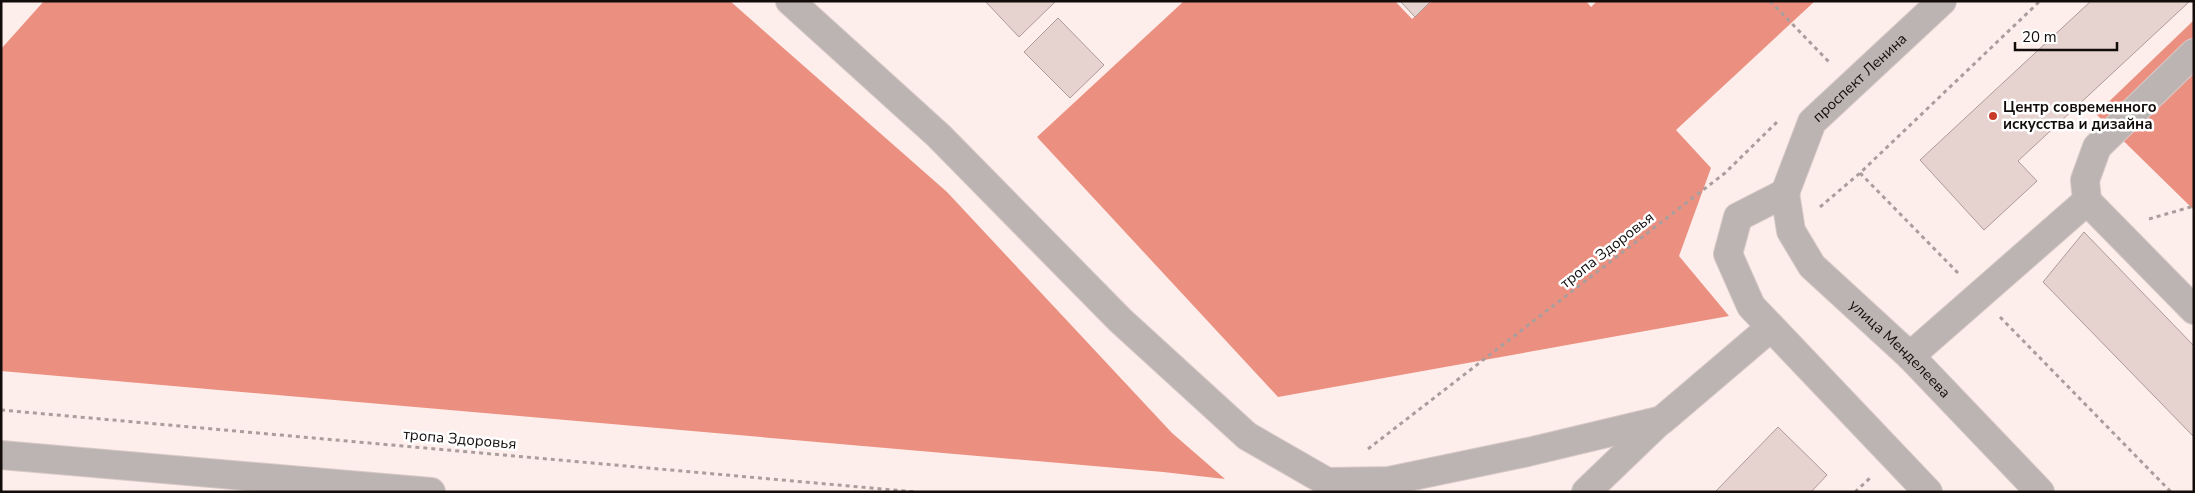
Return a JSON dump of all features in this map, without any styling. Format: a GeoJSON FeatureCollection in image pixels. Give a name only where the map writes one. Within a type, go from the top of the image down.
{"type":"FeatureCollection","features":[{"type":"Feature","properties":{"kind":"street","name":"проспект Ленина"},"geometry":{"type":"LineString","coordinates":[[1785,193],[1812,122],[1942,1]]}},
{"type":"Feature","properties":{"kind":"street"},"geometry":{"type":"LineString","coordinates":[[802,5],[939,136],[1120,320],[1248,436],[1327,482],[1380,486],[1662,420]]}},
{"type":"Feature","properties":{"kind":"street"},"geometry":{"type":"LineString","coordinates":[[2194,53],[2097,147],[2086,180],[2087,201],[2194,310]]}},
{"type":"Feature","properties":{"kind":"street","name":"улица Менделеева"},"geometry":{"type":"LineString","coordinates":[[1785,193],[1791,231],[1812,266],[1910,356],[2040,492]]}},
{"type":"Feature","properties":{"kind":"street"},"geometry":{"type":"LineString","coordinates":[[1785,193],[1738,217],[1728,254],[1751,306],[1928,492]]}},
{"type":"Feature","properties":{"kind":"street"},"geometry":{"type":"LineString","coordinates":[[1910,356],[2087,201]]}},
{"type":"Feature","properties":{"kind":"street"},"geometry":{"type":"LineString","coordinates":[[1586,492],[1662,420],[1770,328]]}},
{"type":"Feature","properties":{"kind":"street"},"geometry":{"type":"LineString","coordinates":[[1,455],[194,482],[419,491]]}},
{"type":"Feature","properties":{"kind":"path"},"geometry":{"type":"LineString","coordinates":[[1770,1],[1834,68]]}},
{"type":"Feature","properties":{"kind":"path"},"geometry":{"type":"LineString","coordinates":[[1791,231],[1860,173],[2040,1]]}},
{"type":"Feature","properties":{"kind":"path","name":"тропа Здоровья"},"geometry":{"type":"LineString","coordinates":[[1366,451],[1725,173],[1780,120]]}},
{"type":"Feature","properties":{"kind":"path"},"geometry":{"type":"LineString","coordinates":[[1860,173],[2171,492]]}},
{"type":"Feature","properties":{"kind":"path"},"geometry":{"type":"LineString","coordinates":[[2114,229],[2194,206]]}},
{"type":"Feature","properties":{"kind":"path","name":"тропа Здоровья"},"geometry":{"type":"LineString","coordinates":[[1,410],[916,492]]}},
{"type":"Feature","properties":{"kind":"shaded area"},"geometry":{"type":"Polygon","coordinates":[[[44,1],[730,1],[947,192],[1172,433],[1225,479],[1163,472],[1,371],[1,49],[44,1]]]}},
{"type":"Feature","properties":{"kind":"shaded area"},"geometry":{"type":"Polygon","coordinates":[[[1184,1],[1395,1],[1412,19],[1432,1],[1586,1],[1591,7],[1597,1],[1815,1],[1676,130],[1711,168],[1679,256],[1729,316],[1278,397],[1037,137],[1184,1]]]}},
{"type":"Feature","properties":{"kind":"shaded area"},"geometry":{"type":"Polygon","coordinates":[[[2194,20],[2194,210],[2096,114],[2194,20]]]}},
{"type":"Feature","properties":{"kind":"building"},"geometry":{"type":"Polygon","coordinates":[[[985,1],[1056,1],[1019,37],[985,1]]]}},
{"type":"Feature","properties":{"kind":"building"},"geometry":{"type":"Polygon","coordinates":[[[1400,1],[1431,1],[1415,17],[1400,1]]]}},
{"type":"Feature","properties":{"kind":"building"},"geometry":{"type":"Polygon","coordinates":[[[2091,1],[2190,1],[2018,161],[2037,181],[1984,230],[1920,160],[2091,1]]]}},
{"type":"Feature","properties":{"kind":"building"},"geometry":{"type":"Polygon","coordinates":[[[1058,18],[1104,65],[1070,98],[1024,52],[1058,18]]]}},
{"type":"Feature","properties":{"kind":"building"},"geometry":{"type":"Polygon","coordinates":[[[2084,232],[2194,346],[2194,437],[2043,282],[2084,232]]]}},
{"type":"Feature","properties":{"kind":"building"},"geometry":{"type":"Polygon","coordinates":[[[1778,427],[1827,475],[1811,492],[1715,492],[1778,427]]]}},
{"type":"Feature","properties":{"kind":"place","name":"Центр современного искусства и дизайна"},"geometry":{"type":"Point","coordinates":[1993,116]}}]}
